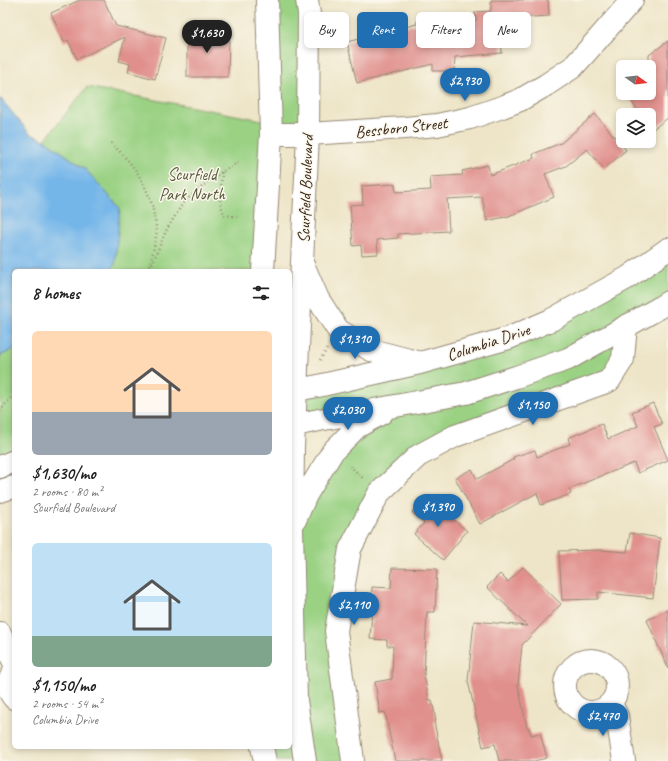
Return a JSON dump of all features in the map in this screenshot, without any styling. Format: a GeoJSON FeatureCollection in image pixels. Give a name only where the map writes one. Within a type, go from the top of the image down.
{"type":"FeatureCollection","features":[{"type":"Feature","properties":{"kind":"street"},"geometry":{"type":"LineString","coordinates":[[263,269],[271,134],[267,0]]}},
{"type":"Feature","properties":{"kind":"street","name":"Scurfield Boulevard"},"geometry":{"type":"LineString","coordinates":[[305,761],[296,700],[292,529],[292,426],[308,134],[309,14],[307,0]]}},
{"type":"Feature","properties":{"kind":"street","name":"Bessboro Street"},"geometry":{"type":"LineString","coordinates":[[271,134],[308,134],[437,125],[470,118],[502,107],[520,100],[573,67],[632,0]]}},
{"type":"Feature","properties":{"kind":"street","name":"Columbia Drive"},"geometry":{"type":"LineString","coordinates":[[293,390],[420,363],[509,338],[550,320],[627,278],[668,249]]}},
{"type":"Feature","properties":{"kind":"street"},"geometry":{"type":"LineString","coordinates":[[302,263],[318,299],[338,330],[371,350],[420,363]]}},
{"type":"Feature","properties":{"kind":"street"},"geometry":{"type":"LineString","coordinates":[[292,426],[394,405],[466,393],[516,377],[568,358],[668,302]]}},
{"type":"Feature","properties":{"kind":"street"},"geometry":{"type":"LineString","coordinates":[[353,761],[336,631],[350,548],[379,493],[418,456],[456,436],[609,381],[622,359],[626,326]]}},
{"type":"Feature","properties":{"kind":"street"},"geometry":{"type":"LineString","coordinates":[[292,529],[306,495],[333,451],[357,428],[394,405]]}},
{"type":"Feature","properties":{"kind":"street"},"geometry":{"type":"LineString","coordinates":[[0,467],[12,463]]}},
{"type":"Feature","properties":{"kind":"street"},"geometry":{"type":"LineString","coordinates":[[0,491],[12,488]]}},
{"type":"Feature","properties":{"kind":"street"},"geometry":{"type":"LineString","coordinates":[[0,633],[12,658]]}},
{"type":"Feature","properties":{"kind":"street"},"geometry":{"type":"LineString","coordinates":[[12,675],[9,679],[8,685],[9,691],[12,695]]}},
{"type":"Feature","properties":{"kind":"street"},"geometry":{"type":"LineString","coordinates":[[610,703],[617,716],[624,761]]}},
{"type":"Feature","properties":{"kind":"street"},"geometry":{"type":"LineString","coordinates":[[262,749],[265,761]]}},
{"type":"Feature","properties":{"kind":"path"},"geometry":{"type":"LineString","coordinates":[[111,143],[137,172],[152,204],[157,232],[149,269]]}},
{"type":"Feature","properties":{"kind":"path"},"geometry":{"type":"LineString","coordinates":[[150,269],[166,230],[183,203],[210,180],[239,162]]}},
{"type":"Feature","properties":{"kind":"path"},"geometry":{"type":"LineString","coordinates":[[222,172],[220,202],[224,215],[238,217]]}},
{"type":"Feature","properties":{"kind":"path"},"geometry":{"type":"LineString","coordinates":[[0,411],[12,396]]}},
{"type":"Feature","properties":{"kind":"path"},"geometry":{"type":"LineString","coordinates":[[347,463],[379,493]]}},
{"type":"Feature","properties":{"kind":"green space","name":"Scurfield Park North"},"geometry":{"type":"Polygon","coordinates":[[[265,0],[307,0],[307,12],[304,12],[304,48],[307,48],[308,134],[268,122],[263,269],[111,269],[115,264],[85,169],[45,140],[87,87],[267,121],[265,0]]]}},
{"type":"Feature","properties":{"kind":"green space"},"geometry":{"type":"Polygon","coordinates":[[[668,249],[668,302],[626,326],[609,381],[455,436],[379,493],[336,631],[353,761],[265,761],[262,749],[292,749],[292,527],[292,414],[296,390],[509,338],[668,249]],[[294,425],[292,527],[357,427],[294,425]]]}},
{"type":"Feature","properties":{"kind":"green space"},"geometry":{"type":"Polygon","coordinates":[[[12,350],[12,488],[0,491],[0,356],[12,350]]]}},
{"type":"Feature","properties":{"kind":"water"},"geometry":{"type":"Polygon","coordinates":[[[0,98],[30,134],[45,140],[85,169],[120,208],[115,264],[111,269],[12,269],[12,350],[0,356],[0,98]]]}},
{"type":"Feature","properties":{"kind":"building"},"geometry":{"type":"Polygon","coordinates":[[[80,0],[104,0],[116,26],[166,38],[155,79],[128,72],[130,64],[119,61],[125,37],[77,59],[68,40],[64,42],[51,13],[80,0]]]}},
{"type":"Feature","properties":{"kind":"building"},"geometry":{"type":"Polygon","coordinates":[[[491,0],[548,0],[549,16],[531,17],[531,12],[483,12],[483,48],[502,48],[502,53],[455,57],[454,71],[433,71],[433,64],[357,83],[348,48],[349,41],[357,39],[357,48],[408,48],[408,26],[416,24],[416,48],[475,48],[475,12],[491,11],[491,0]]]}},
{"type":"Feature","properties":{"kind":"building"},"geometry":{"type":"Polygon","coordinates":[[[187,28],[216,28],[216,38],[229,38],[228,77],[187,77],[187,28]]]}},
{"type":"Feature","properties":{"kind":"building"},"geometry":{"type":"Polygon","coordinates":[[[668,41],[668,118],[656,127],[656,108],[636,108],[631,100],[656,100],[656,60],[649,60],[649,55],[668,41]]]}},
{"type":"Feature","properties":{"kind":"building"},"geometry":{"type":"Polygon","coordinates":[[[595,114],[616,138],[616,148],[624,148],[626,150],[604,169],[587,149],[566,166],[545,174],[554,197],[509,216],[487,221],[482,197],[447,199],[449,231],[398,234],[398,238],[377,240],[378,254],[362,255],[361,245],[353,246],[350,205],[363,204],[362,186],[395,184],[396,192],[431,190],[430,177],[463,175],[462,171],[488,165],[490,175],[534,158],[533,154],[561,143],[595,114]]]}},
{"type":"Feature","properties":{"kind":"building"},"geometry":{"type":"Polygon","coordinates":[[[653,403],[662,424],[654,427],[668,460],[638,473],[634,463],[569,489],[571,494],[541,505],[537,493],[480,524],[455,478],[472,469],[477,479],[514,459],[513,457],[535,450],[537,457],[570,444],[568,438],[602,424],[608,439],[638,426],[632,412],[653,403]]]}},
{"type":"Feature","properties":{"kind":"building"},"geometry":{"type":"Polygon","coordinates":[[[426,496],[467,531],[443,560],[414,534],[424,523],[412,512],[426,496]]]}},
{"type":"Feature","properties":{"kind":"building"},"geometry":{"type":"Polygon","coordinates":[[[630,533],[660,538],[653,598],[598,592],[598,599],[562,600],[559,551],[601,550],[627,552],[630,533]]]}},
{"type":"Feature","properties":{"kind":"building"},"geometry":{"type":"Polygon","coordinates":[[[523,567],[561,604],[522,645],[518,685],[527,728],[529,728],[531,735],[540,733],[547,758],[534,761],[499,761],[495,744],[483,747],[468,681],[474,621],[527,626],[487,587],[500,574],[508,582],[523,567]]]}},
{"type":"Feature","properties":{"kind":"building"},"geometry":{"type":"Polygon","coordinates":[[[392,568],[437,569],[435,612],[427,612],[424,675],[429,700],[432,700],[436,721],[434,721],[442,761],[395,761],[385,712],[380,713],[375,682],[392,679],[393,646],[387,646],[387,640],[370,639],[372,587],[391,588],[392,568]]]}},
{"type":"Feature","properties":{"kind":"building"},"geometry":{"type":"Polygon","coordinates":[[[668,610],[668,668],[647,620],[668,610]]]}}]}
